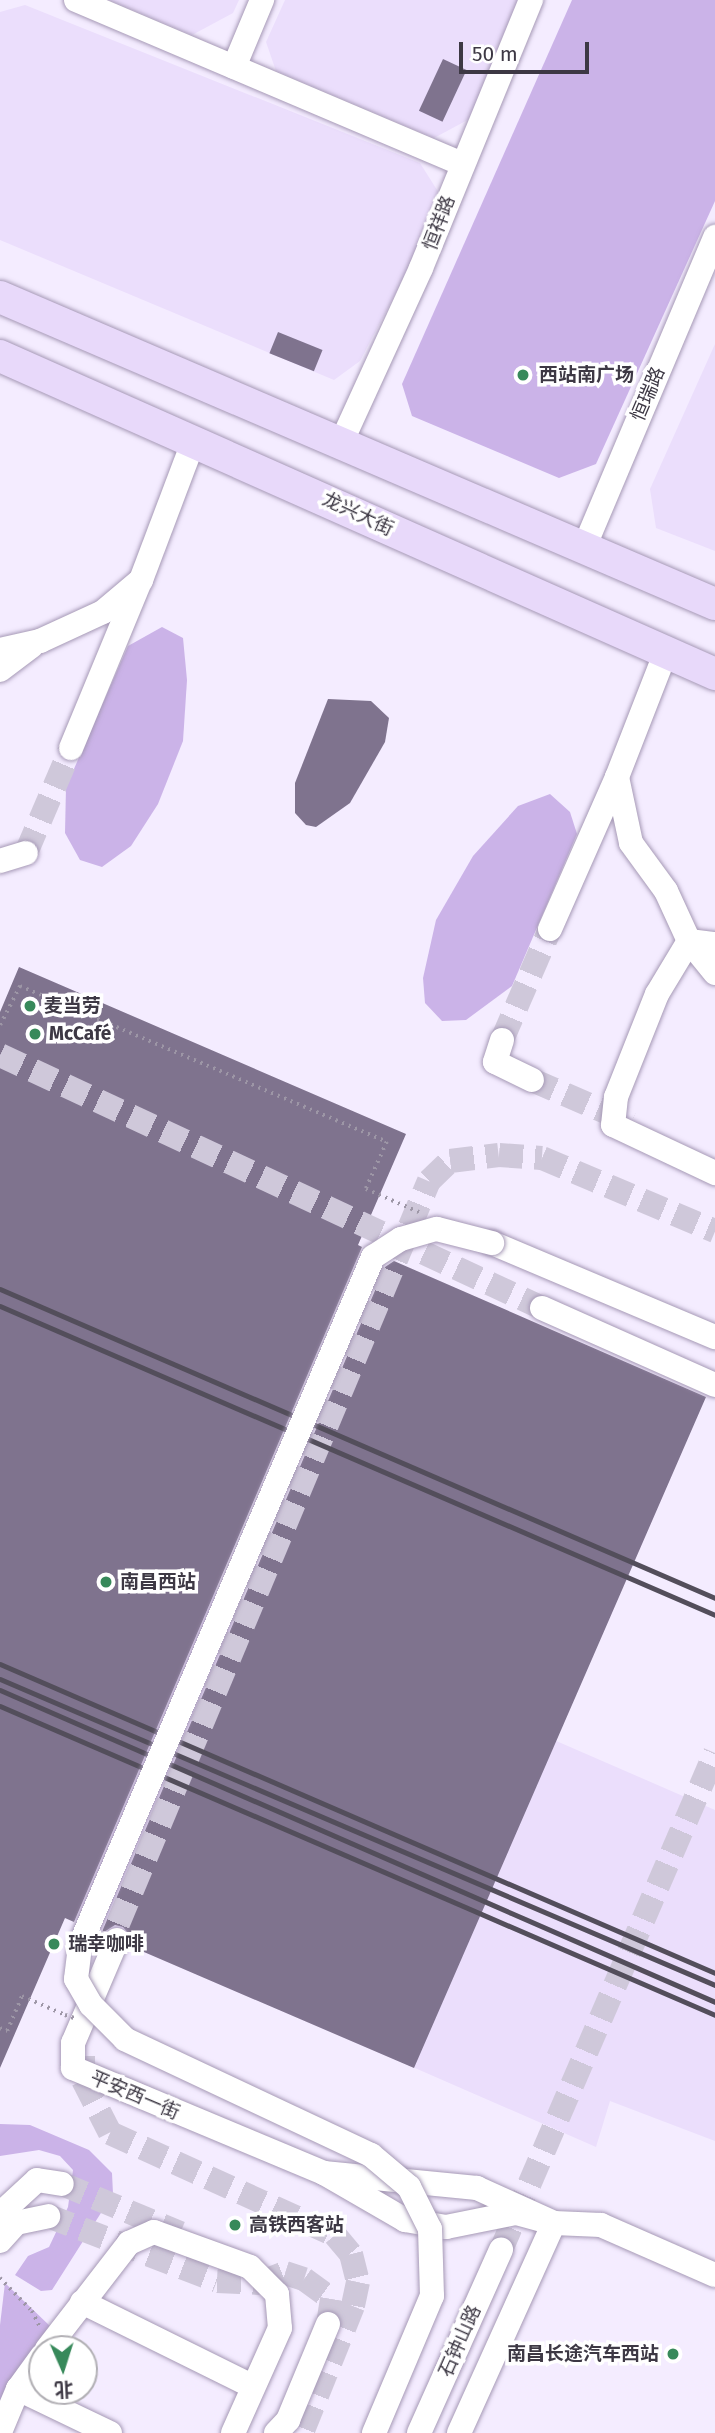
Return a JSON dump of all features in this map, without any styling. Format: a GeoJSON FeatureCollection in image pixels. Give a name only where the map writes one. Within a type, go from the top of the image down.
{"type":"FeatureCollection","features":[{"type":"Feature","properties":{"kind":"main road"},"geometry":{"type":"LineString","coordinates":[[0,297],[583,550],[715,604]]}},
{"type":"Feature","properties":{"kind":"main road","name":"龙兴大街"},"geometry":{"type":"LineString","coordinates":[[0,356],[715,674]]}},
{"type":"Feature","properties":{"kind":"street"},"geometry":{"type":"LineString","coordinates":[[76,0],[462,164]]}},
{"type":"Feature","properties":{"kind":"street"},"geometry":{"type":"LineString","coordinates":[[234,67],[262,0]]}},
{"type":"Feature","properties":{"kind":"street","name":"恒祥路"},"geometry":{"type":"LineString","coordinates":[[341,443],[421,268],[531,0]]}},
{"type":"Feature","properties":{"kind":"street","name":"恒瑞路"},"geometry":{"type":"LineString","coordinates":[[583,550],[712,254]]}},
{"type":"Feature","properties":{"kind":"street"},"geometry":{"type":"LineString","coordinates":[[71,748],[141,580],[194,440]]}},
{"type":"Feature","properties":{"kind":"street"},"geometry":{"type":"LineString","coordinates":[[0,650],[40,640],[103,612],[141,580]]}},
{"type":"Feature","properties":{"kind":"street"},"geometry":{"type":"LineString","coordinates":[[0,670],[40,640]]}},
{"type":"Feature","properties":{"kind":"street"},"geometry":{"type":"LineString","coordinates":[[550,929],[617,777],[665,654]]}},
{"type":"Feature","properties":{"kind":"street"},"geometry":{"type":"LineString","coordinates":[[617,777],[631,843],[666,891],[689,941],[708,969],[715,973]]}},
{"type":"Feature","properties":{"kind":"street"},"geometry":{"type":"LineString","coordinates":[[0,861],[26,853]]}},
{"type":"Feature","properties":{"kind":"street"},"geometry":{"type":"LineString","coordinates":[[689,941],[715,944]]}},
{"type":"Feature","properties":{"kind":"street"},"geometry":{"type":"LineString","coordinates":[[689,941],[657,994],[616,1097],[612,1125],[715,1173]]}},
{"type":"Feature","properties":{"kind":"street"},"geometry":{"type":"LineString","coordinates":[[502,1040],[495,1062],[532,1080]]}},
{"type":"Feature","properties":{"kind":"street"},"geometry":{"type":"LineString","coordinates":[[374,2433],[432,2296],[430,2229],[409,2187],[370,2155],[125,2039],[90,2005],[76,1979],[80,1944],[373,1258],[401,1239],[437,1228],[492,1243],[696,1333],[715,1338]]}},
{"type":"Feature","properties":{"kind":"street"},"geometry":{"type":"LineString","coordinates":[[542,1308],[715,1385]]}},
{"type":"Feature","properties":{"kind":"street","name":"平安西一街"},"geometry":{"type":"LineString","coordinates":[[117,1940],[73,2043],[73,2067],[324,2173]]}},
{"type":"Feature","properties":{"kind":"street"},"geometry":{"type":"LineString","coordinates":[[324,2173],[405,2220],[446,2227],[516,2213],[554,2223],[601,2225],[715,2275]]}},
{"type":"Feature","properties":{"kind":"street"},"geometry":{"type":"LineString","coordinates":[[324,2173],[477,2189],[554,2223]]}},
{"type":"Feature","properties":{"kind":"street"},"geometry":{"type":"LineString","coordinates":[[0,2214],[37,2180],[62,2184]]}},
{"type":"Feature","properties":{"kind":"street"},"geometry":{"type":"LineString","coordinates":[[0,2241],[16,2223],[48,2216]]}},
{"type":"Feature","properties":{"kind":"street"},"geometry":{"type":"LineString","coordinates":[[459,2433],[554,2223]]}},
{"type":"Feature","properties":{"kind":"street"},"geometry":{"type":"LineString","coordinates":[[58,2335],[129,2244],[154,2232],[250,2267],[277,2294],[279,2328],[233,2433]]}},
{"type":"Feature","properties":{"kind":"street","name":"石钟山路"},"geometry":{"type":"LineString","coordinates":[[419,2433],[501,2250]]}},
{"type":"Feature","properties":{"kind":"street"},"geometry":{"type":"LineString","coordinates":[[82,2302],[252,2386]]}},
{"type":"Feature","properties":{"kind":"street"},"geometry":{"type":"LineString","coordinates":[[276,2433],[288,2420],[328,2323]]}},
{"type":"Feature","properties":{"kind":"street"},"geometry":{"type":"LineString","coordinates":[[0,2432],[18,2389],[28,2375]]}},
{"type":"Feature","properties":{"kind":"street"},"geometry":{"type":"LineString","coordinates":[[18,2389],[110,2433]]}},
{"type":"Feature","properties":{"kind":"path"},"geometry":{"type":"LineString","coordinates":[[0,1025],[20,986],[387,1142],[366,1189],[429,1216]]}},
{"type":"Feature","properties":{"kind":"path"},"geometry":{"type":"LineString","coordinates":[[0,2028],[6,2031],[22,1996],[65,2015]]}},
{"type":"Feature","properties":{"kind":"path"},"geometry":{"type":"LineString","coordinates":[[0,2278],[32,2311],[42,2335]]}},
{"type":"Feature","properties":{"kind":"shaded area"},"geometry":{"type":"Polygon","coordinates":[[[109,0],[239,0],[233,13],[192,35],[109,0]]]}},
{"type":"Feature","properties":{"kind":"shaded area"},"geometry":{"type":"Polygon","coordinates":[[[285,0],[527,0],[475,116],[434,138],[276,71],[266,42],[285,0]]]}},
{"type":"Feature","properties":{"kind":"shaded area"},"geometry":{"type":"Polygon","coordinates":[[[572,0],[715,0],[715,201],[596,464],[559,478],[412,416],[402,384],[572,0]]]}},
{"type":"Feature","properties":{"kind":"shaded area"},"geometry":{"type":"Polygon","coordinates":[[[25,5],[420,163],[444,201],[360,361],[334,380],[0,240],[0,12],[25,5]]]}},
{"type":"Feature","properties":{"kind":"shaded area"},"geometry":{"type":"Polygon","coordinates":[[[715,344],[715,551],[656,528],[650,489],[715,344]]]}},
{"type":"Feature","properties":{"kind":"shaded area"},"geometry":{"type":"Polygon","coordinates":[[[162,627],[183,638],[187,680],[183,741],[158,804],[131,846],[102,867],[80,860],[65,833],[66,787],[128,646],[162,627]]]}},
{"type":"Feature","properties":{"kind":"shaded area"},"geometry":{"type":"Polygon","coordinates":[[[550,794],[570,812],[577,834],[512,986],[466,1020],[442,1021],[425,1003],[423,978],[436,920],[473,856],[518,806],[550,794]]]}},
{"type":"Feature","properties":{"kind":"shaded area"},"geometry":{"type":"Polygon","coordinates":[[[0,1499],[715,1810],[715,2141],[610,2101],[596,2147],[0,1887],[0,1499]]]}},
{"type":"Feature","properties":{"kind":"shaded area"},"geometry":{"type":"Polygon","coordinates":[[[0,2124],[30,2125],[89,2150],[112,2173],[113,2194],[52,2290],[41,2291],[15,2275],[28,2256],[49,2247],[68,2207],[73,2170],[60,2156],[39,2150],[0,2156],[0,2124]]]}},
{"type":"Feature","properties":{"kind":"shaded area"},"geometry":{"type":"Polygon","coordinates":[[[5,2283],[51,2327],[46,2335],[28,2335],[28,2364],[0,2410],[0,2325],[5,2283]]]}},
{"type":"Feature","properties":{"kind":"building"},"geometry":{"type":"Polygon","coordinates":[[[443,59],[467,70],[442,122],[419,111],[443,59]]]}},
{"type":"Feature","properties":{"kind":"building"},"geometry":{"type":"Polygon","coordinates":[[[278,332],[323,350],[314,371],[269,353],[278,332]]]}},
{"type":"Feature","properties":{"kind":"building"},"geometry":{"type":"Polygon","coordinates":[[[328,699],[371,701],[389,718],[385,742],[350,803],[316,827],[306,825],[295,813],[295,783],[328,699]]]}},
{"type":"Feature","properties":{"kind":"building","name":"南昌西站"},"geometry":{"type":"Polygon","coordinates":[[[19,967],[406,1134],[358,1245],[362,1247],[74,1922],[65,1918],[0,2068],[0,1012],[19,967]]]}},
{"type":"Feature","properties":{"kind":"building"},"geometry":{"type":"Polygon","coordinates":[[[394,1261],[706,1397],[414,2068],[130,1946],[132,1938],[123,1927],[115,1925],[101,1934],[385,1267],[394,1261]]]}},
{"type":"Feature","properties":{"kind":"tunnel"},"geometry":{"type":"LineString","coordinates":[[26,853],[71,748]]}},
{"type":"Feature","properties":{"kind":"tunnel"},"geometry":{"type":"LineString","coordinates":[[502,1040],[550,929]]}},
{"type":"Feature","properties":{"kind":"tunnel"},"geometry":{"type":"LineString","coordinates":[[0,1055],[542,1308]]}},
{"type":"Feature","properties":{"kind":"tunnel"},"geometry":{"type":"LineString","coordinates":[[532,1080],[631,1123]]}},
{"type":"Feature","properties":{"kind":"tunnel"},"geometry":{"type":"LineString","coordinates":[[104,1957],[429,1181],[450,1161],[499,1155],[542,1158],[715,1231]]}},
{"type":"Feature","properties":{"kind":"tunnel"},"geometry":{"type":"LineString","coordinates":[[501,2250],[715,1753]]}},
{"type":"Feature","properties":{"kind":"tunnel"},"geometry":{"type":"LineString","coordinates":[[83,2056],[83,2080],[110,2133],[335,2235],[351,2254],[358,2282],[353,2306],[302,2433]]}},
{"type":"Feature","properties":{"kind":"tunnel"},"geometry":{"type":"LineString","coordinates":[[62,2184],[180,2233]]}},
{"type":"Feature","properties":{"kind":"tunnel"},"geometry":{"type":"LineString","coordinates":[[48,2216],[217,2281],[260,2283],[285,2273],[304,2279],[332,2299],[328,2324]]}},
{"type":"Feature","properties":{"kind":"railway"},"geometry":{"type":"LineString","coordinates":[[0,1289],[715,1598]]}},
{"type":"Feature","properties":{"kind":"railway"},"geometry":{"type":"LineString","coordinates":[[0,1306],[715,1615]]}},
{"type":"Feature","properties":{"kind":"railway"},"geometry":{"type":"LineString","coordinates":[[0,1664],[715,1973]]}},
{"type":"Feature","properties":{"kind":"railway"},"geometry":{"type":"LineString","coordinates":[[0,1679],[715,1985]]}},
{"type":"Feature","properties":{"kind":"railway"},"geometry":{"type":"LineString","coordinates":[[0,1690],[715,2002]]}},
{"type":"Feature","properties":{"kind":"railway"},"geometry":{"type":"LineString","coordinates":[[0,1706],[715,2015]]}},
{"type":"Feature","properties":{"kind":"place","name":"西站南广场"},"geometry":{"type":"Point","coordinates":[523,375]}},
{"type":"Feature","properties":{"kind":"place","name":"麦当劳"},"geometry":{"type":"Point","coordinates":[30,1006]}},
{"type":"Feature","properties":{"kind":"place","name":"McCafé"},"geometry":{"type":"Point","coordinates":[35,1034]}},
{"type":"Feature","properties":{"kind":"place","name":"南昌西站"},"geometry":{"type":"Point","coordinates":[106,1582]}},
{"type":"Feature","properties":{"kind":"place","name":"瑞幸咖啡"},"geometry":{"type":"Point","coordinates":[54,1944]}},
{"type":"Feature","properties":{"kind":"place","name":"高铁西客站"},"geometry":{"type":"Point","coordinates":[235,2225]}},
{"type":"Feature","properties":{"kind":"place","name":"南昌长途汽车西站"},"geometry":{"type":"Point","coordinates":[673,2354]}}]}
